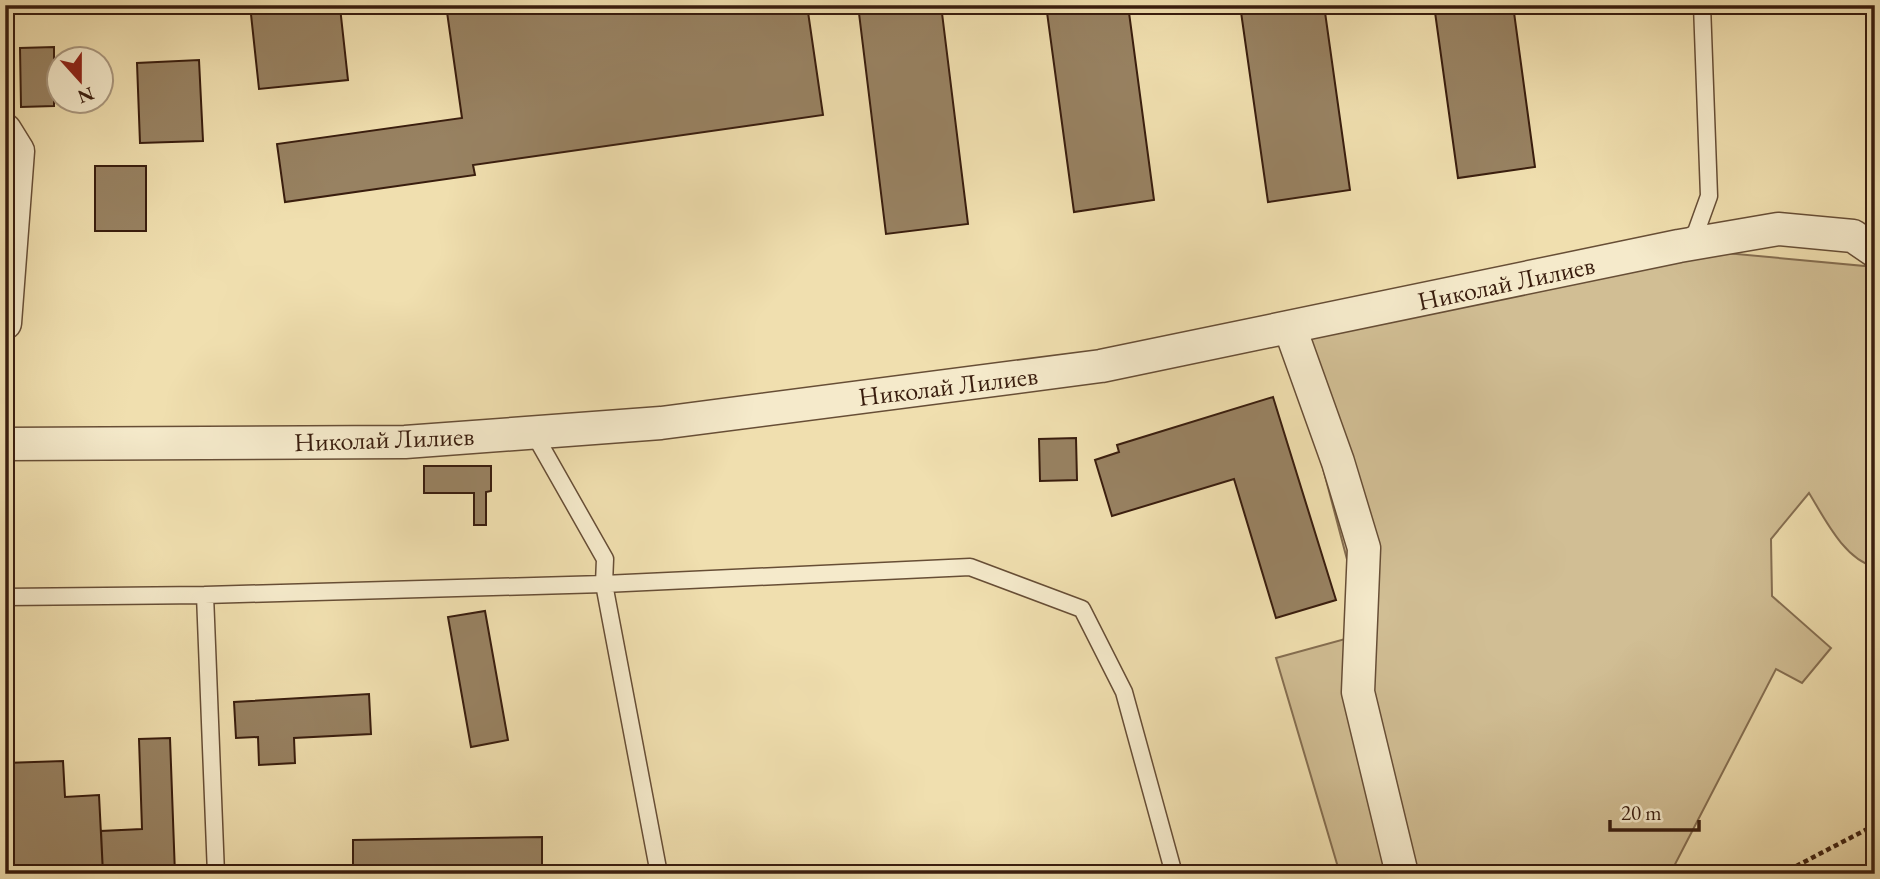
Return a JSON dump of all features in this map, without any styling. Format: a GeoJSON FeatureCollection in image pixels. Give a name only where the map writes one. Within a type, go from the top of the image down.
{"type":"FeatureCollection","features":[{"type":"Feature","properties":{"kind":"street"},"geometry":{"type":"LineString","coordinates":[[5,130],[18,151],[5,323]]}},
{"type":"Feature","properties":{"kind":"street","name":"Николай Лилиев"},"geometry":{"type":"LineString","coordinates":[[5,443],[405,442],[662,423],[1101,366],[1679,246],[1778,229],[1853,236],[1875,251]]}},
{"type":"Feature","properties":{"kind":"street"},"geometry":{"type":"LineString","coordinates":[[1290,328],[1338,462],[1364,548],[1358,692],[1402,874]]}},
{"type":"Feature","properties":{"kind":"lane"},"geometry":{"type":"LineString","coordinates":[[1679,246],[1696,232],[1709,196],[1702,5]]}},
{"type":"Feature","properties":{"kind":"lane"},"geometry":{"type":"LineString","coordinates":[[533,432],[605,559],[604,584],[659,874]]}},
{"type":"Feature","properties":{"kind":"lane"},"geometry":{"type":"LineString","coordinates":[[5,597],[205,595],[604,584],[970,567],[1082,609],[1124,692],[1174,874]]}},
{"type":"Feature","properties":{"kind":"lane"},"geometry":{"type":"LineString","coordinates":[[205,595],[216,874]]}},
{"type":"Feature","properties":{"kind":"path"},"geometry":{"type":"LineString","coordinates":[[1781,874],[1875,825]]}},
{"type":"Feature","properties":{"kind":"shaded area"},"geometry":{"type":"Polygon","coordinates":[[[1715,252],[1875,267],[1875,567],[1854,556],[1836,537],[1809,493],[1771,539],[1772,596],[1831,648],[1802,683],[1776,669],[1670,874],[1340,874],[1276,658],[1349,638],[1359,605],[1290,343],[1715,252]]]}},
{"type":"Feature","properties":{"kind":"building"},"geometry":{"type":"Polygon","coordinates":[[[250,5],[356,5],[340,7],[348,80],[259,89],[250,5]]]}},
{"type":"Feature","properties":{"kind":"building"},"geometry":{"type":"Polygon","coordinates":[[[446,5],[807,5],[823,115],[473,165],[475,175],[285,202],[277,144],[462,118],[446,5]]]}},
{"type":"Feature","properties":{"kind":"building"},"geometry":{"type":"Polygon","coordinates":[[[858,5],[941,5],[968,224],[886,234],[858,5]]]}},
{"type":"Feature","properties":{"kind":"building"},"geometry":{"type":"Polygon","coordinates":[[[1046,5],[1128,5],[1154,200],[1074,212],[1046,5]]]}},
{"type":"Feature","properties":{"kind":"building"},"geometry":{"type":"Polygon","coordinates":[[[1240,5],[1324,5],[1350,190],[1268,202],[1240,5]]]}},
{"type":"Feature","properties":{"kind":"building"},"geometry":{"type":"Polygon","coordinates":[[[1434,5],[1513,5],[1535,167],[1458,178],[1434,5]]]}},
{"type":"Feature","properties":{"kind":"building"},"geometry":{"type":"Polygon","coordinates":[[[46,47],[46,106],[21,107],[20,48],[46,47]]]}},
{"type":"Feature","properties":{"kind":"building"},"geometry":{"type":"Polygon","coordinates":[[[199,60],[203,141],[140,143],[137,63],[199,60]]]}},
{"type":"Feature","properties":{"kind":"building"},"geometry":{"type":"Polygon","coordinates":[[[95,166],[146,166],[146,231],[95,231],[95,166]]]}},
{"type":"Feature","properties":{"kind":"building"},"geometry":{"type":"Polygon","coordinates":[[[1273,397],[1336,600],[1276,618],[1234,479],[1112,516],[1095,460],[1119,452],[1117,445],[1273,397]]]}},
{"type":"Feature","properties":{"kind":"building"},"geometry":{"type":"Polygon","coordinates":[[[1076,438],[1077,480],[1040,481],[1039,439],[1076,438]]]}},
{"type":"Feature","properties":{"kind":"building"},"geometry":{"type":"Polygon","coordinates":[[[424,466],[491,466],[491,491],[486,492],[486,525],[474,525],[474,493],[424,493],[424,466]]]}},
{"type":"Feature","properties":{"kind":"building"},"geometry":{"type":"Polygon","coordinates":[[[485,611],[508,740],[471,747],[448,617],[485,611]]]}},
{"type":"Feature","properties":{"kind":"building"},"geometry":{"type":"Polygon","coordinates":[[[369,694],[371,734],[294,738],[295,763],[259,765],[258,737],[236,738],[234,702],[369,694]]]}},
{"type":"Feature","properties":{"kind":"building"},"geometry":{"type":"Polygon","coordinates":[[[170,738],[175,874],[103,874],[101,831],[142,829],[139,739],[170,738]]]}},
{"type":"Feature","properties":{"kind":"building"},"geometry":{"type":"Polygon","coordinates":[[[63,761],[65,797],[99,795],[103,874],[5,874],[5,763],[63,761]]]}},
{"type":"Feature","properties":{"kind":"building"},"geometry":{"type":"Polygon","coordinates":[[[542,837],[542,874],[353,874],[353,840],[542,837]]]}}]}
